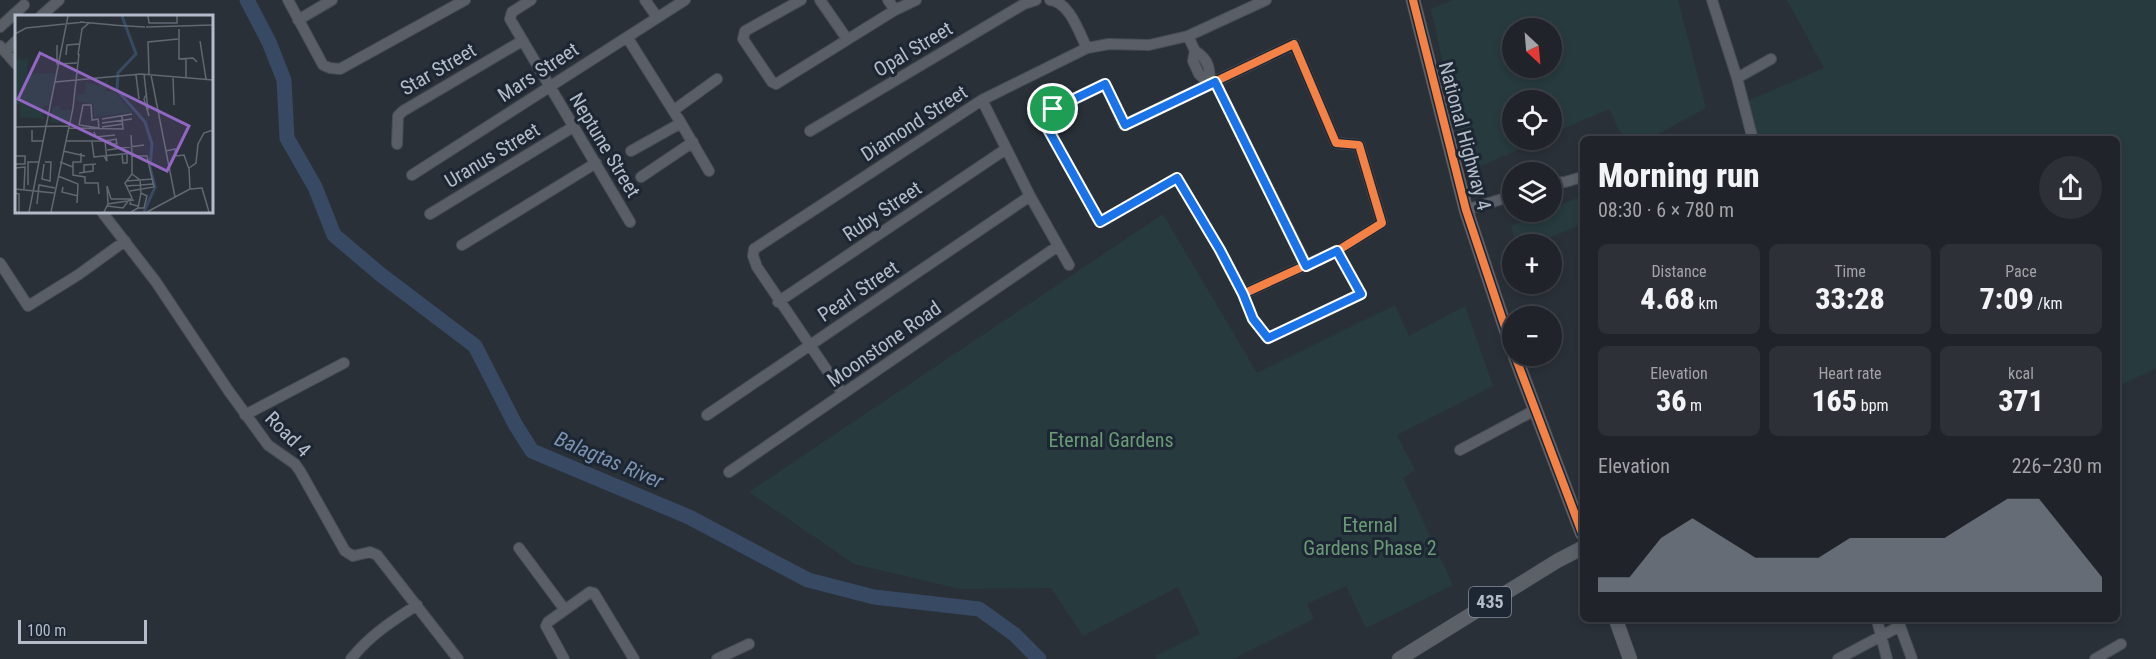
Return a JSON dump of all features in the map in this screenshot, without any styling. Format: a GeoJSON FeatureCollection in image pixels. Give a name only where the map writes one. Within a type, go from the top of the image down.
{"type":"FeatureCollection","features":[{"type":"Feature","properties":{"kind":"main road","name":"National Highway 4"},"geometry":{"type":"LineString","coordinates":[[1413,0],[1466,210],[1502,321]]}},
{"type":"Feature","properties":{"kind":"main road"},"geometry":{"type":"LineString","coordinates":[[1519,366],[1580,528]]}},
{"type":"Feature","properties":{"kind":"main road","name":"435"},"geometry":{"type":"LineString","coordinates":[[1399,659],[1557,560],[1580,549]]}},
{"type":"Feature","properties":{"kind":"main road"},"geometry":{"type":"LineString","coordinates":[[1617,622],[1630,659]]}},
{"type":"Feature","properties":{"kind":"street"},"geometry":{"type":"LineString","coordinates":[[42,15],[59,0]]}},
{"type":"Feature","properties":{"kind":"street"},"geometry":{"type":"LineString","coordinates":[[288,0],[323,65],[340,69],[465,0]]}},
{"type":"Feature","properties":{"kind":"street"},"geometry":{"type":"LineString","coordinates":[[298,20],[332,0]]}},
{"type":"Feature","properties":{"kind":"street","name":"Neptune Street"},"geometry":{"type":"LineString","coordinates":[[531,0],[512,12],[510,19],[630,222]]}},
{"type":"Feature","properties":{"kind":"street"},"geometry":{"type":"LineString","coordinates":[[645,0],[657,17]]}},
{"type":"Feature","properties":{"kind":"street","name":"Mars Street"},"geometry":{"type":"LineString","coordinates":[[412,175],[685,0]]}},
{"type":"Feature","properties":{"kind":"street"},"geometry":{"type":"LineString","coordinates":[[801,0],[745,31],[743,35],[743,39],[772,82],[776,84],[895,10],[916,0]]}},
{"type":"Feature","properties":{"kind":"street"},"geometry":{"type":"LineString","coordinates":[[820,0],[847,39]]}},
{"type":"Feature","properties":{"kind":"street"},"geometry":{"type":"LineString","coordinates":[[888,0],[895,10]]}},
{"type":"Feature","properties":{"kind":"street","name":"Opal Street"},"geometry":{"type":"LineString","coordinates":[[810,131],[1024,4],[1036,0]]}},
{"type":"Feature","properties":{"kind":"street"},"geometry":{"type":"LineString","coordinates":[[1050,0],[1056,1],[1066,9],[1087,48]]}},
{"type":"Feature","properties":{"kind":"street","name":"Diamond Street"},"geometry":{"type":"LineString","coordinates":[[843,394],[778,302],[757,267],[753,256],[754,249],[982,100],[1087,48],[1109,44],[1149,45],[1188,36],[1266,0]]}},
{"type":"Feature","properties":{"kind":"street"},"geometry":{"type":"LineString","coordinates":[[1712,0],[1737,78],[1752,136]]}},
{"type":"Feature","properties":{"kind":"street"},"geometry":{"type":"LineString","coordinates":[[0,27],[24,5]]}},
{"type":"Feature","properties":{"kind":"street"},"geometry":{"type":"LineString","coordinates":[[1188,36],[1195,51],[1194,62],[1199,74],[1212,83],[1306,266]]}},
{"type":"Feature","properties":{"kind":"street"},"geometry":{"type":"LineString","coordinates":[[627,37],[674,110],[709,171]]}},
{"type":"Feature","properties":{"kind":"street","name":"Star Street"},"geometry":{"type":"LineString","coordinates":[[397,144],[398,116],[403,111],[522,41]]}},
{"type":"Feature","properties":{"kind":"street"},"geometry":{"type":"LineString","coordinates":[[1243,294],[1337,251],[1382,223],[1359,145],[1336,143],[1294,44],[1125,125],[1105,84],[1043,114],[1044,122],[1099,221],[1104,222],[1177,178],[1243,294],[1253,319],[1268,338],[1361,294],[1337,251]]}},
{"type":"Feature","properties":{"kind":"street"},"geometry":{"type":"LineString","coordinates":[[3,49],[15,63]]}},
{"type":"Feature","properties":{"kind":"street"},"geometry":{"type":"LineString","coordinates":[[1737,78],[1771,59]]}},
{"type":"Feature","properties":{"kind":"street"},"geometry":{"type":"LineString","coordinates":[[674,110],[717,79]]}},
{"type":"Feature","properties":{"kind":"street"},"geometry":{"type":"LineString","coordinates":[[982,100],[1030,196],[1069,265]]}},
{"type":"Feature","properties":{"kind":"street"},"geometry":{"type":"LineString","coordinates":[[631,151],[681,123]]}},
{"type":"Feature","properties":{"kind":"street","name":"Uranus Street"},"geometry":{"type":"LineString","coordinates":[[429,214],[573,127]]}},
{"type":"Feature","properties":{"kind":"street"},"geometry":{"type":"LineString","coordinates":[[641,177],[693,142]]}},
{"type":"Feature","properties":{"kind":"street","name":"Ruby Street"},"geometry":{"type":"LineString","coordinates":[[778,302],[1006,149]]}},
{"type":"Feature","properties":{"kind":"street"},"geometry":{"type":"LineString","coordinates":[[462,245],[596,163]]}},
{"type":"Feature","properties":{"kind":"street"},"geometry":{"type":"LineString","coordinates":[[1562,182],[1580,178]]}},
{"type":"Feature","properties":{"kind":"street","name":"Pearl Street"},"geometry":{"type":"LineString","coordinates":[[707,415],[1030,196]]}},
{"type":"Feature","properties":{"kind":"street"},"geometry":{"type":"LineString","coordinates":[[1466,210],[1502,199]]}},
{"type":"Feature","properties":{"kind":"street","name":"Road 4"},"geometry":{"type":"LineString","coordinates":[[103,213],[156,282],[245,415],[268,445],[295,464],[345,551],[349,555],[375,553],[458,659]]}},
{"type":"Feature","properties":{"kind":"street"},"geometry":{"type":"LineString","coordinates":[[0,262],[28,306],[78,275],[125,241]]}},
{"type":"Feature","properties":{"kind":"street","name":"Moonstone Road"},"geometry":{"type":"LineString","coordinates":[[729,472],[1058,246]]}},
{"type":"Feature","properties":{"kind":"street"},"geometry":{"type":"LineString","coordinates":[[245,415],[344,363]]}},
{"type":"Feature","properties":{"kind":"street"},"geometry":{"type":"LineString","coordinates":[[1460,450],[1535,410]]}},
{"type":"Feature","properties":{"kind":"street"},"geometry":{"type":"LineString","coordinates":[[519,548],[565,610]]}},
{"type":"Feature","properties":{"kind":"street"},"geometry":{"type":"LineString","coordinates":[[564,659],[546,626],[548,622],[590,592],[594,593],[634,659]]}},
{"type":"Feature","properties":{"kind":"street"},"geometry":{"type":"LineString","coordinates":[[351,659],[359,648],[379,630],[417,605]]}},
{"type":"Feature","properties":{"kind":"street"},"geometry":{"type":"LineString","coordinates":[[1878,622],[1887,659]]}},
{"type":"Feature","properties":{"kind":"street"},"geometry":{"type":"LineString","coordinates":[[1838,659],[1881,634],[1900,626],[1911,659]]}},
{"type":"Feature","properties":{"kind":"street"},"geometry":{"type":"LineString","coordinates":[[717,659],[748,644]]}},
{"type":"Feature","properties":{"kind":"street"},"geometry":{"type":"LineString","coordinates":[[2095,659],[2121,644]]}},
{"type":"Feature","properties":{"kind":"green space"},"geometry":{"type":"Polygon","coordinates":[[[1452,0],[1678,0],[1706,108],[1655,136],[1622,136],[1609,109],[1562,129],[1562,90],[1502,90],[1502,150],[1517,150],[1467,172],[1431,9],[1452,0]]]}},
{"type":"Feature","properties":{"kind":"green space"},"geometry":{"type":"Polygon","coordinates":[[[1787,0],[2156,0],[2156,368],[2120,386],[2120,136],[1757,136],[1748,101],[1824,68],[1787,0]]]}},
{"type":"Feature","properties":{"kind":"green space"},"geometry":{"type":"Polygon","coordinates":[[[1580,197],[1580,225],[1558,234],[1513,234],[1511,226],[1521,222],[1562,222],[1562,204],[1580,197]]]}},
{"type":"Feature","properties":{"kind":"green space","name":"Eternal Gardens"},"geometry":{"type":"Polygon","coordinates":[[[1163,214],[1257,373],[1395,305],[1409,336],[1465,306],[1493,386],[1397,435],[1415,470],[1403,478],[1453,585],[1366,628],[1346,586],[1307,604],[1314,619],[1233,659],[1157,659],[1155,656],[1200,634],[1178,587],[1083,636],[1051,588],[960,589],[854,564],[749,492],[1163,214]]]}},
{"type":"Feature","properties":{"kind":"waterway","name":"Balagtas River"},"geometry":{"type":"LineString","coordinates":[[247,0],[269,42],[284,80],[287,138],[315,187],[334,235],[380,274],[475,346],[515,424],[532,451],[689,517],[808,580],[874,597],[979,609],[1014,634],[1039,659]]}},
{"type":"Feature","properties":{"kind":"cycle path"},"geometry":{"type":"LineString","coordinates":[[1413,0],[1466,210],[1502,318]]}},
{"type":"Feature","properties":{"kind":"cycle path"},"geometry":{"type":"LineString","coordinates":[[1243,294],[1337,251],[1382,223],[1359,145],[1336,143],[1294,44],[1124,125],[1105,84],[1043,114],[1044,122],[1100,222],[1177,178],[1220,250],[1253,319],[1268,338],[1361,294],[1337,251]]}},
{"type":"Feature","properties":{"kind":"cycle path"},"geometry":{"type":"LineString","coordinates":[[1519,366],[1580,528]]}},
{"type":"Feature","properties":{"kind":"route"},"geometry":{"type":"LineString","coordinates":[[1215,82],[1306,266],[1337,251],[1361,294],[1268,338],[1253,319],[1220,250],[1177,178],[1104,222],[1097,219],[1044,122],[1043,114],[1053,109],[1105,84],[1125,125],[1215,82]]}},
{"type":"Feature","properties":{"kind":"park label","name":"Eternal Gardens Phase 2"},"geometry":{"type":"Point","coordinates":[1370,536]}}]}
